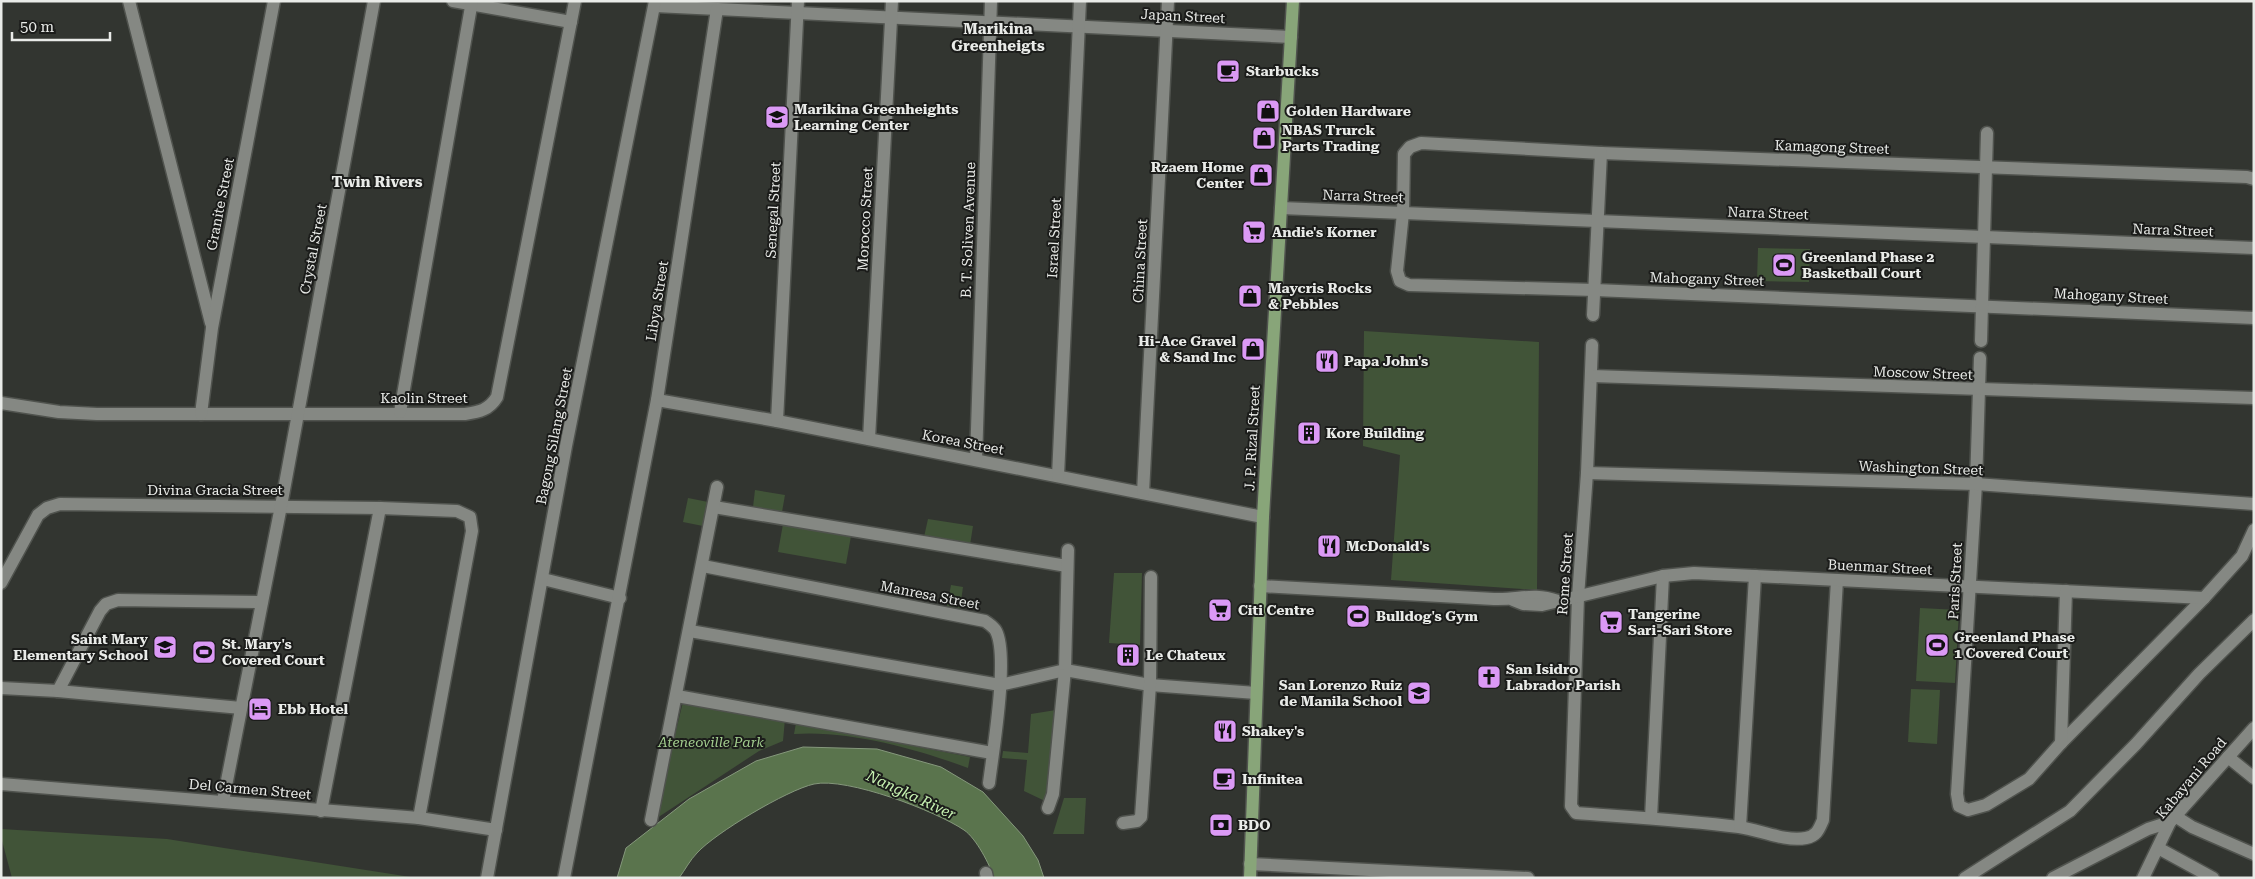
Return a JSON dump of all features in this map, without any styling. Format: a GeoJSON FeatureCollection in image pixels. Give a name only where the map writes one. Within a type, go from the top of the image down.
{"type":"FeatureCollection","features":[{"type":"Feature","properties":{"kind":"main road","name":"J. P. Rizal Street"},"geometry":{"type":"LineString","coordinates":[[1250,878],[1263,517],[1293,1]]}},
{"type":"Feature","properties":{"kind":"street"},"geometry":{"type":"LineString","coordinates":[[129,1],[212,328]]}},
{"type":"Feature","properties":{"kind":"street","name":"Granite Street"},"geometry":{"type":"LineString","coordinates":[[201,414],[212,328],[274,1]]}},
{"type":"Feature","properties":{"kind":"street","name":"Crystal Street"},"geometry":{"type":"LineString","coordinates":[[223,801],[281,506],[374,1]]}},
{"type":"Feature","properties":{"kind":"street"},"geometry":{"type":"LineString","coordinates":[[453,1],[571,22]]}},
{"type":"Feature","properties":{"kind":"street","name":"Kaolin Street"},"geometry":{"type":"LineString","coordinates":[[2,404],[69,413],[297,414],[400,412],[465,414],[478,412],[493,404],[497,397],[575,1]]}},
{"type":"Feature","properties":{"kind":"street","name":"Morocco Street"},"geometry":{"type":"LineString","coordinates":[[869,439],[892,1]]}},
{"type":"Feature","properties":{"kind":"street","name":"B. T. Soliven Avenue"},"geometry":{"type":"LineString","coordinates":[[976,460],[991,1]]}},
{"type":"Feature","properties":{"kind":"street","name":"Israel Street"},"geometry":{"type":"LineString","coordinates":[[1058,476],[1080,1]]}},
{"type":"Feature","properties":{"kind":"street","name":"China Street"},"geometry":{"type":"LineString","coordinates":[[1143,493],[1168,1]]}},
{"type":"Feature","properties":{"kind":"street"},"geometry":{"type":"LineString","coordinates":[[400,412],[472,3]]}},
{"type":"Feature","properties":{"kind":"street","name":"Japan Street"},"geometry":{"type":"LineString","coordinates":[[655,4],[717,9],[797,7],[891,17],[1291,36]]}},
{"type":"Feature","properties":{"kind":"street","name":"Bagong Silang Street"},"geometry":{"type":"LineString","coordinates":[[487,878],[566,446],[655,4]]}},
{"type":"Feature","properties":{"kind":"street","name":"Senegal Street"},"geometry":{"type":"LineString","coordinates":[[778,421],[797,7]]}},
{"type":"Feature","properties":{"kind":"street","name":"Libya Street"},"geometry":{"type":"LineString","coordinates":[[564,878],[657,400],[717,9]]}},
{"type":"Feature","properties":{"kind":"street"},"geometry":{"type":"LineString","coordinates":[[1981,341],[1987,133]]}},
{"type":"Feature","properties":{"kind":"street","name":"Kamagong Street"},"geometry":{"type":"LineString","coordinates":[[1403,213],[1404,154],[1410,147],[1421,143],[1601,153],[2247,177],[2254,179]]}},
{"type":"Feature","properties":{"kind":"street"},"geometry":{"type":"LineString","coordinates":[[1593,315],[1601,153]]}},
{"type":"Feature","properties":{"kind":"street","name":"Narra Street"},"geometry":{"type":"LineString","coordinates":[[1281,208],[2254,248]]}},
{"type":"Feature","properties":{"kind":"street","name":"Mahogany Street"},"geometry":{"type":"LineString","coordinates":[[1403,213],[1398,270],[1400,281],[1409,285],[1982,305],[2254,318]]}},
{"type":"Feature","properties":{"kind":"street","name":"Rome Street"},"geometry":{"type":"LineString","coordinates":[[1592,345],[1587,474],[1578,597],[1572,806],[1576,813],[1651,818]]}},
{"type":"Feature","properties":{"kind":"street","name":"Paris Street"},"geometry":{"type":"LineString","coordinates":[[1980,358],[1976,484],[1957,794],[1959,806],[1968,810],[1986,805],[2029,779],[2061,743]]}},
{"type":"Feature","properties":{"kind":"street","name":"Moscow Street"},"geometry":{"type":"LineString","coordinates":[[1592,376],[2254,398]]}},
{"type":"Feature","properties":{"kind":"street","name":"Korea Street"},"geometry":{"type":"LineString","coordinates":[[657,400],[778,421],[1263,517]]}},
{"type":"Feature","properties":{"kind":"street","name":"Washington Street"},"geometry":{"type":"LineString","coordinates":[[1587,474],[1976,484],[2254,504]]}},
{"type":"Feature","properties":{"kind":"street"},"geometry":{"type":"LineString","coordinates":[[651,820],[703,566],[717,487]]}},
{"type":"Feature","properties":{"kind":"street","name":"Divina Gracia Street"},"geometry":{"type":"LineString","coordinates":[[1,583],[38,515],[53,506],[380,508],[457,511],[470,517],[472,531],[419,818]]}},
{"type":"Feature","properties":{"kind":"street"},"geometry":{"type":"LineString","coordinates":[[714,506],[1067,566]]}},
{"type":"Feature","properties":{"kind":"street"},"geometry":{"type":"LineString","coordinates":[[322,811],[380,508]]}},
{"type":"Feature","properties":{"kind":"street"},"geometry":{"type":"LineString","coordinates":[[2061,743],[2204,598],[2242,556],[2254,530]]}},
{"type":"Feature","properties":{"kind":"street"},"geometry":{"type":"LineString","coordinates":[[1048,808],[1053,794],[1066,670],[1068,550]]}},
{"type":"Feature","properties":{"kind":"street","name":"Manresa Street"},"geometry":{"type":"LineString","coordinates":[[703,566],[985,621],[996,629],[1000,645],[1000,685],[989,783]]}},
{"type":"Feature","properties":{"kind":"street","name":"Buenmar Street"},"geometry":{"type":"LineString","coordinates":[[1260,586],[1513,600],[1522,604],[1542,605],[1663,576],[1694,573],[2204,598]]}},
{"type":"Feature","properties":{"kind":"street"},"geometry":{"type":"LineString","coordinates":[[1663,576],[1651,818],[1740,827],[1796,839],[1808,838],[1817,833],[1823,820],[1836,580]]}},
{"type":"Feature","properties":{"kind":"street"},"geometry":{"type":"LineString","coordinates":[[1740,827],[1756,576]]}},
{"type":"Feature","properties":{"kind":"street"},"geometry":{"type":"LineString","coordinates":[[1123,823],[1137,822],[1140,817],[1150,685],[1151,577]]}},
{"type":"Feature","properties":{"kind":"street"},"geometry":{"type":"LineString","coordinates":[[543,579],[620,598]]}},
{"type":"Feature","properties":{"kind":"street"},"geometry":{"type":"LineString","coordinates":[[2061,743],[2066,591]]}},
{"type":"Feature","properties":{"kind":"street"},"geometry":{"type":"LineString","coordinates":[[58,691],[100,611],[106,604],[118,600],[262,602]]}},
{"type":"Feature","properties":{"kind":"street"},"geometry":{"type":"LineString","coordinates":[[1965,878],[2070,811],[2136,744],[2199,674],[2254,620]]}},
{"type":"Feature","properties":{"kind":"street"},"geometry":{"type":"LineString","coordinates":[[690,631],[1000,685],[1066,670],[1150,685],[1256,693]]}},
{"type":"Feature","properties":{"kind":"street"},"geometry":{"type":"LineString","coordinates":[[1,688],[58,691],[241,708]]}},
{"type":"Feature","properties":{"kind":"street"},"geometry":{"type":"LineString","coordinates":[[677,696],[992,753]]}},
{"type":"Feature","properties":{"kind":"street","name":"Kabayani Road"},"geometry":{"type":"LineString","coordinates":[[2143,878],[2173,819],[2192,800],[2254,728]]}},
{"type":"Feature","properties":{"kind":"street"},"geometry":{"type":"LineString","coordinates":[[2228,757],[2254,778]]}},
{"type":"Feature","properties":{"kind":"street","name":"Del Carmen Street"},"geometry":{"type":"LineString","coordinates":[[1,784],[419,818],[496,830]]}},
{"type":"Feature","properties":{"kind":"street"},"geometry":{"type":"LineString","coordinates":[[2053,878],[2148,829],[2173,819],[2254,854]]}},
{"type":"Feature","properties":{"kind":"street"},"geometry":{"type":"LineString","coordinates":[[2158,848],[2213,878]]}},
{"type":"Feature","properties":{"kind":"street"},"geometry":{"type":"LineString","coordinates":[[1250,864],[1352,873],[1528,878]]}},
{"type":"Feature","properties":{"kind":"green space","name":"Greenland Phase 2 Basketball Court"},"geometry":{"type":"Polygon","coordinates":[[[1758,248],[1810,249],[1809,282],[1757,281],[1758,248]]]}},
{"type":"Feature","properties":{"kind":"green space"},"geometry":{"type":"Polygon","coordinates":[[[1364,331],[1539,342],[1537,590],[1391,580],[1400,455],[1363,446],[1364,331]]]}},
{"type":"Feature","properties":{"kind":"green space"},"geometry":{"type":"Polygon","coordinates":[[[755,490],[785,495],[782,512],[753,507],[755,490]]]}},
{"type":"Feature","properties":{"kind":"green space"},"geometry":{"type":"Polygon","coordinates":[[[688,498],[708,502],[703,526],[683,522],[688,498]]]}},
{"type":"Feature","properties":{"kind":"green space"},"geometry":{"type":"Polygon","coordinates":[[[928,519],[973,526],[970,545],[924,537],[928,519]]]}},
{"type":"Feature","properties":{"kind":"green space"},"geometry":{"type":"Polygon","coordinates":[[[783,524],[851,536],[846,564],[778,552],[783,524]]]}},
{"type":"Feature","properties":{"kind":"green space"},"geometry":{"type":"Polygon","coordinates":[[[1114,573],[1142,573],[1140,645],[1109,643],[1114,573]]]}},
{"type":"Feature","properties":{"kind":"green space"},"geometry":{"type":"Polygon","coordinates":[[[951,585],[963,587],[960,608],[947,606],[951,585]]]}},
{"type":"Feature","properties":{"kind":"green space","name":"Greenland Phase 1 Covered Court"},"geometry":{"type":"Polygon","coordinates":[[[1920,608],[1959,610],[1955,683],[1916,681],[1920,608]]]}},
{"type":"Feature","properties":{"kind":"green space"},"geometry":{"type":"Polygon","coordinates":[[[1911,689],[1940,690],[1937,744],[1908,742],[1911,689]]]}},
{"type":"Feature","properties":{"kind":"green space","name":"Ateneoville Park"},"geometry":{"type":"Polygon","coordinates":[[[683,702],[785,719],[783,741],[759,751],[654,820],[683,702]]]}},
{"type":"Feature","properties":{"kind":"green space"},"geometry":{"type":"Polygon","coordinates":[[[1056,710],[1049,792],[1045,801],[1024,791],[1027,760],[1002,758],[1003,751],[1028,753],[1031,714],[1056,710]]]}},
{"type":"Feature","properties":{"kind":"green space"},"geometry":{"type":"Polygon","coordinates":[[[796,723],[970,757],[968,768],[927,754],[882,742],[837,735],[794,734],[796,723]]]}},
{"type":"Feature","properties":{"kind":"green space"},"geometry":{"type":"Polygon","coordinates":[[[1064,798],[1086,798],[1084,834],[1053,834],[1064,798]]]}},
{"type":"Feature","properties":{"kind":"green space"},"geometry":{"type":"Polygon","coordinates":[[[1,829],[167,839],[417,878],[12,878],[1,837],[1,829]]]}},
{"type":"Feature","properties":{"kind":"water","name":"Nangka River"},"geometry":{"type":"Polygon","coordinates":[[[803,747],[877,749],[941,767],[983,792],[1023,836],[1038,860],[1044,878],[994,878],[978,845],[969,834],[951,822],[891,797],[869,790],[829,783],[814,784],[802,788],[752,813],[719,835],[697,853],[679,878],[617,878],[626,848],[689,799],[756,761],[803,747]]]}},
{"type":"Feature","properties":{"kind":"place","name":"Starbucks"},"geometry":{"type":"Point","coordinates":[1228,71]}},
{"type":"Feature","properties":{"kind":"place","name":"Golden Hardware"},"geometry":{"type":"Point","coordinates":[1268,111]}},
{"type":"Feature","properties":{"kind":"place","name":"Marikina Greenheights Learning Center"},"geometry":{"type":"Point","coordinates":[777,117]}},
{"type":"Feature","properties":{"kind":"place","name":"NBAS Trurck Parts Trading"},"geometry":{"type":"Point","coordinates":[1264,138]}},
{"type":"Feature","properties":{"kind":"place","name":"Rzaem Home Center"},"geometry":{"type":"Point","coordinates":[1261,175]}},
{"type":"Feature","properties":{"kind":"place","name":"Andie's Korner"},"geometry":{"type":"Point","coordinates":[1254,232]}},
{"type":"Feature","properties":{"kind":"place","name":"Greenland Phase 2 Basketball Court"},"geometry":{"type":"Point","coordinates":[1784,265]}},
{"type":"Feature","properties":{"kind":"place","name":"Maycris Rocks & Pebbles"},"geometry":{"type":"Point","coordinates":[1250,296]}},
{"type":"Feature","properties":{"kind":"place","name":"Hi-Ace Gravel & Sand Inc"},"geometry":{"type":"Point","coordinates":[1253,349]}},
{"type":"Feature","properties":{"kind":"place","name":"Papa John's"},"geometry":{"type":"Point","coordinates":[1327,361]}},
{"type":"Feature","properties":{"kind":"place","name":"Kore Building"},"geometry":{"type":"Point","coordinates":[1309,433]}},
{"type":"Feature","properties":{"kind":"place","name":"McDonald's"},"geometry":{"type":"Point","coordinates":[1329,546]}},
{"type":"Feature","properties":{"kind":"place","name":"Citi Centre"},"geometry":{"type":"Point","coordinates":[1220,610]}},
{"type":"Feature","properties":{"kind":"place","name":"Bulldog's Gym"},"geometry":{"type":"Point","coordinates":[1358,616]}},
{"type":"Feature","properties":{"kind":"place","name":"Tangerine Sari-Sari Store"},"geometry":{"type":"Point","coordinates":[1611,622]}},
{"type":"Feature","properties":{"kind":"place","name":"Greenland Phase 1 Covered Court"},"geometry":{"type":"Point","coordinates":[1937,645]}},
{"type":"Feature","properties":{"kind":"place","name":"Saint Mary Elementary School"},"geometry":{"type":"Point","coordinates":[165,647]}},
{"type":"Feature","properties":{"kind":"place","name":"St. Mary's Covered Court"},"geometry":{"type":"Point","coordinates":[204,652]}},
{"type":"Feature","properties":{"kind":"place","name":"Le Chateux"},"geometry":{"type":"Point","coordinates":[1128,655]}},
{"type":"Feature","properties":{"kind":"place","name":"San Isidro Labrador Parish"},"geometry":{"type":"Point","coordinates":[1489,677]}},
{"type":"Feature","properties":{"kind":"place","name":"San Lorenzo Ruiz de Manila School"},"geometry":{"type":"Point","coordinates":[1419,693]}},
{"type":"Feature","properties":{"kind":"place","name":"Ebb Hotel"},"geometry":{"type":"Point","coordinates":[260,709]}},
{"type":"Feature","properties":{"kind":"place","name":"Shakey's"},"geometry":{"type":"Point","coordinates":[1225,731]}},
{"type":"Feature","properties":{"kind":"place","name":"Infinitea"},"geometry":{"type":"Point","coordinates":[1224,779]}},
{"type":"Feature","properties":{"kind":"place","name":"BDO"},"geometry":{"type":"Point","coordinates":[1221,825]}},
{"type":"Feature","properties":{"kind":"district","name":"Marikina Greenheigts"},"geometry":{"type":"Point","coordinates":[998,38]}},
{"type":"Feature","properties":{"kind":"district","name":"Twin Rivers"},"geometry":{"type":"Point","coordinates":[377,182]}}]}
